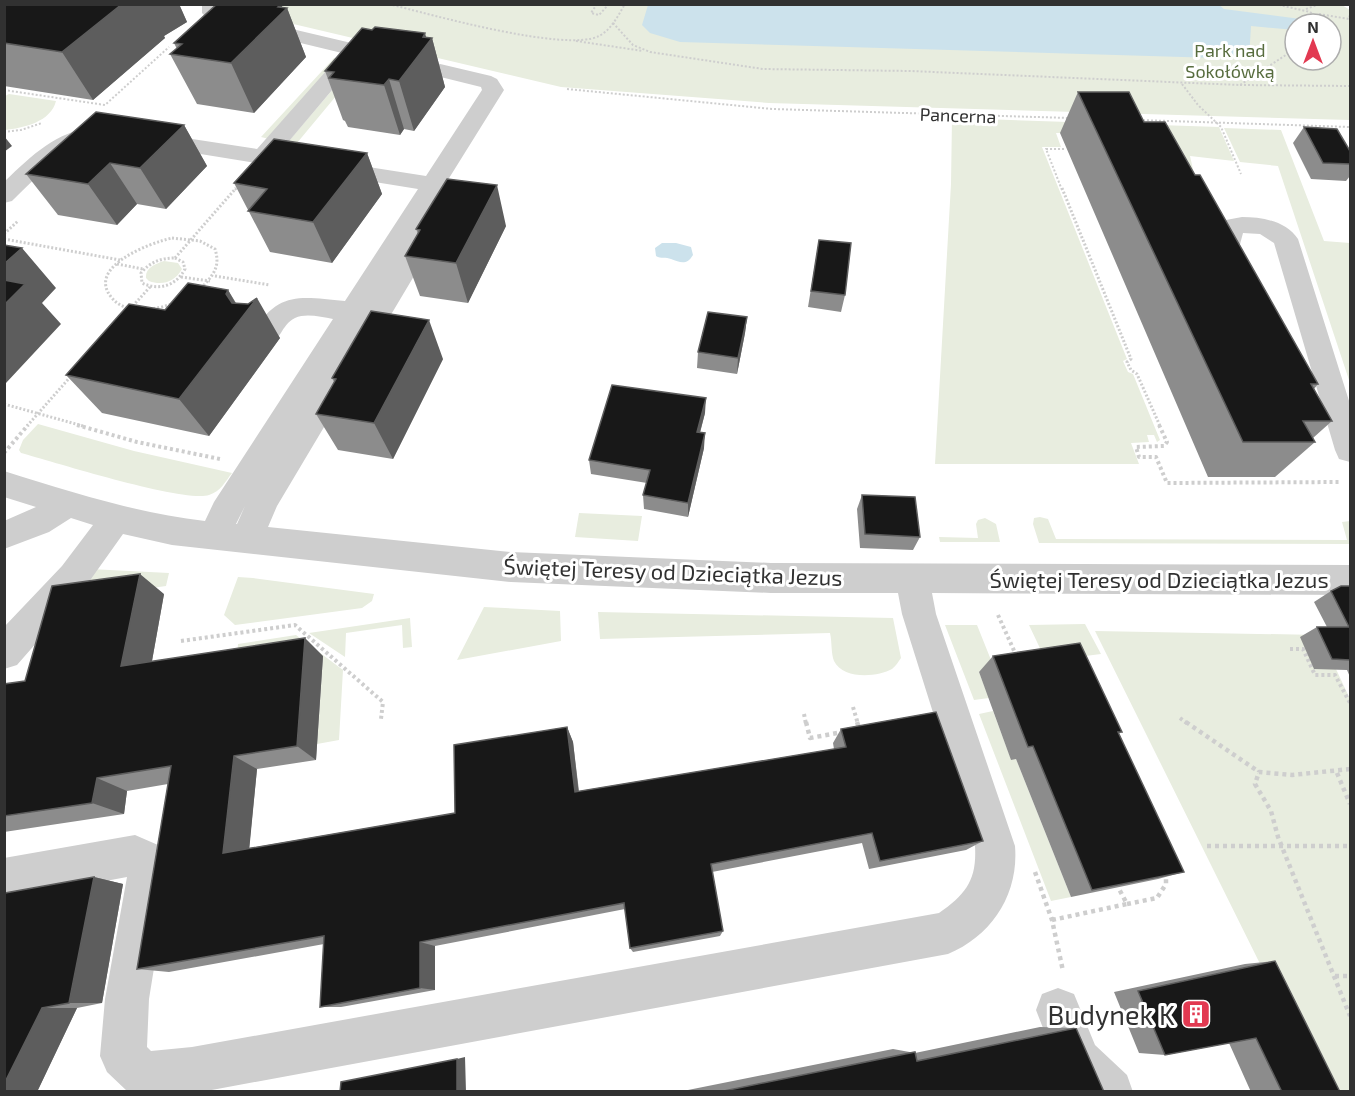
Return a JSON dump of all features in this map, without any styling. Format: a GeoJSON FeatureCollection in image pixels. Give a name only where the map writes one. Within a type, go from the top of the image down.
{"type":"FeatureCollection","features":[{"type":"Feature","properties":{"kind":"street"},"geometry":{"type":"LineString","coordinates":[[212,4],[214,15],[253,34],[355,50],[462,83],[484,80],[490,83],[493,90],[225,511],[231,537]]}},
{"type":"Feature","properties":{"kind":"street"},"geometry":{"type":"LineString","coordinates":[[263,157],[355,50]]}},
{"type":"Feature","properties":{"kind":"street"},"geometry":{"type":"LineString","coordinates":[[4,196],[63,143],[93,132],[134,142],[263,157],[432,184]]}},
{"type":"Feature","properties":{"kind":"street"},"geometry":{"type":"LineString","coordinates":[[231,537],[264,500],[439,214]]}},
{"type":"Feature","properties":{"kind":"street"},"geometry":{"type":"LineString","coordinates":[[1237,294],[1226,254],[1228,234],[1235,226],[1248,225],[1260,225],[1277,231],[1286,239],[1350,450]]}},
{"type":"Feature","properties":{"kind":"street"},"geometry":{"type":"LineString","coordinates":[[267,333],[282,313],[300,306],[351,311]]}},
{"type":"Feature","properties":{"kind":"street","name":"Świętej Teresy od Dzieciątka Jezus"},"geometry":{"type":"LineString","coordinates":[[4,484],[116,519],[172,531],[470,563],[591,572],[705,577],[1350,580]]}},
{"type":"Feature","properties":{"kind":"street"},"geometry":{"type":"LineString","coordinates":[[4,535],[38,522],[68,504]]}},
{"type":"Feature","properties":{"kind":"street"},"geometry":{"type":"LineString","coordinates":[[4,653],[74,576],[116,519]]}},
{"type":"Feature","properties":{"kind":"street"},"geometry":{"type":"LineString","coordinates":[[4,879],[135,855],[144,860],[149,868],[128,999],[123,1056],[143,1075],[192,1070],[948,933],[974,915],[994,880],[997,864],[995,846],[919,614],[912,578]]}},
{"type":"Feature","properties":{"kind":"street"},"geometry":{"type":"LineString","coordinates":[[1058,1010],[1078,1061],[1110,1092]]}},
{"type":"Feature","properties":{"kind":"path"},"geometry":{"type":"LineString","coordinates":[[389,4],[536,36],[763,69],[910,71],[1182,84],[1350,86]]}},
{"type":"Feature","properties":{"kind":"path"},"geometry":{"type":"LineString","coordinates":[[597,4],[591,13],[598,15],[609,4]]}},
{"type":"Feature","properties":{"kind":"path"},"geometry":{"type":"LineString","coordinates":[[569,40],[594,38],[609,29],[625,4]]}},
{"type":"Feature","properties":{"kind":"path"},"geometry":{"type":"LineString","coordinates":[[1275,4],[1312,12]]}},
{"type":"Feature","properties":{"kind":"path"},"geometry":{"type":"LineString","coordinates":[[1305,9],[1320,4]]}},
{"type":"Feature","properties":{"kind":"path"},"geometry":{"type":"LineString","coordinates":[[1350,15],[1350,21]]}},
{"type":"Feature","properties":{"kind":"path"},"geometry":{"type":"LineString","coordinates":[[613,24],[633,45],[650,52]]}},
{"type":"Feature","properties":{"kind":"path"},"geometry":{"type":"LineString","coordinates":[[4,90],[105,105],[169,47]]}},
{"type":"Feature","properties":{"kind":"path"},"geometry":{"type":"LineString","coordinates":[[1240,84],[1283,57]]}},
{"type":"Feature","properties":{"kind":"path"},"geometry":{"type":"LineString","coordinates":[[1182,84],[1198,105],[1221,128],[1241,174]]}},
{"type":"Feature","properties":{"kind":"path","name":"Pancerna"},"geometry":{"type":"LineString","coordinates":[[567,89],[772,109],[1076,118]]}},
{"type":"Feature","properties":{"kind":"path"},"geometry":{"type":"LineString","coordinates":[[1134,120],[1350,127]]}},
{"type":"Feature","properties":{"kind":"path"},"geometry":{"type":"LineString","coordinates":[[1325,126],[1327,133]]}},
{"type":"Feature","properties":{"kind":"path"},"geometry":{"type":"LineString","coordinates":[[1066,149],[1046,149],[1131,359],[1127,362],[1131,370],[1137,374],[1167,442],[1164,446],[1136,447],[1139,457],[1156,457],[1167,483],[1350,482]]}},
{"type":"Feature","properties":{"kind":"path"},"geometry":{"type":"LineString","coordinates":[[175,258],[263,157]]}},
{"type":"Feature","properties":{"kind":"path"},"geometry":{"type":"LineString","coordinates":[[172,238],[193,238],[209,244],[218,255],[218,268],[211,281],[195,294],[174,304],[152,309],[131,308],[117,302],[108,293],[107,282],[120,260],[150,243],[172,238]]}},
{"type":"Feature","properties":{"kind":"path"},"geometry":{"type":"LineString","coordinates":[[4,239],[120,260]]}},
{"type":"Feature","properties":{"kind":"path"},"geometry":{"type":"LineString","coordinates":[[116,264],[143,269],[161,259],[175,258],[185,265],[181,277]]}},
{"type":"Feature","properties":{"kind":"path"},"geometry":{"type":"LineString","coordinates":[[143,269],[140,280],[150,286],[166,285],[181,277],[211,281]]}},
{"type":"Feature","properties":{"kind":"path"},"geometry":{"type":"LineString","coordinates":[[124,316],[150,286]]}},
{"type":"Feature","properties":{"kind":"path"},"geometry":{"type":"LineString","coordinates":[[4,453],[73,375]]}},
{"type":"Feature","properties":{"kind":"path"},"geometry":{"type":"LineString","coordinates":[[4,404],[136,442],[255,467]]}},
{"type":"Feature","properties":{"kind":"path"},"geometry":{"type":"LineString","coordinates":[[998,615],[1020,665]]}},
{"type":"Feature","properties":{"kind":"path"},"geometry":{"type":"LineString","coordinates":[[181,641],[295,626],[383,702],[381,719]]}},
{"type":"Feature","properties":{"kind":"path"},"geometry":{"type":"LineString","coordinates":[[1290,649],[1303,649],[1315,675],[1335,675],[1350,703]]}},
{"type":"Feature","properties":{"kind":"path"},"geometry":{"type":"LineString","coordinates":[[853,707],[860,729]]}},
{"type":"Feature","properties":{"kind":"path"},"geometry":{"type":"LineString","coordinates":[[804,714],[810,738],[870,727]]}},
{"type":"Feature","properties":{"kind":"path"},"geometry":{"type":"LineString","coordinates":[[1180,718],[1259,772],[1282,775],[1337,773],[1350,769]]}},
{"type":"Feature","properties":{"kind":"path"},"geometry":{"type":"LineString","coordinates":[[1259,772],[1255,784],[1271,811],[1282,846],[1350,1016]]}},
{"type":"Feature","properties":{"kind":"path"},"geometry":{"type":"LineString","coordinates":[[1337,773],[1350,804]]}},
{"type":"Feature","properties":{"kind":"path"},"geometry":{"type":"LineString","coordinates":[[1207,846],[1350,846]]}},
{"type":"Feature","properties":{"kind":"path"},"geometry":{"type":"LineString","coordinates":[[1052,920],[1157,898],[1165,888],[1168,878],[1165,870]]}},
{"type":"Feature","properties":{"kind":"path"},"geometry":{"type":"LineString","coordinates":[[1118,887],[1126,904]]}},
{"type":"Feature","properties":{"kind":"path"},"geometry":{"type":"LineString","coordinates":[[1335,976],[1350,976]]}},
{"type":"Feature","properties":{"kind":"green space","name":"Park nad Sokołówką"},"geometry":{"type":"Polygon","coordinates":[[[234,4],[1342,5],[1350,10],[1350,120],[769,103],[561,87],[229,9],[234,4]]]}},
{"type":"Feature","properties":{"kind":"green space"},"geometry":{"type":"Polygon","coordinates":[[[334,58],[339,58],[269,139],[261,137],[334,58]]]}},
{"type":"Feature","properties":{"kind":"green space"},"geometry":{"type":"Polygon","coordinates":[[[361,66],[297,143],[288,142],[351,68],[361,66]]]}},
{"type":"Feature","properties":{"kind":"green space"},"geometry":{"type":"Polygon","coordinates":[[[9,94],[56,101],[48,114],[35,123],[5,130],[5,96],[9,94]]]}},
{"type":"Feature","properties":{"kind":"green space"},"geometry":{"type":"Polygon","coordinates":[[[952,118],[1219,127],[1234,161],[1190,156],[1205,223],[1108,133],[1056,133],[1061,147],[1042,147],[1127,359],[1123,361],[1128,372],[1133,374],[1160,440],[1157,442],[1154,435],[1147,435],[1149,442],[1131,443],[1139,464],[935,464],[951,184],[952,118]]]}},
{"type":"Feature","properties":{"kind":"green space"},"geometry":{"type":"Polygon","coordinates":[[[1224,128],[1281,130],[1324,241],[1350,243],[1350,383],[1278,166],[1240,162],[1224,128]]]}},
{"type":"Feature","properties":{"kind":"green space"},"geometry":{"type":"Polygon","coordinates":[[[164,261],[178,263],[182,269],[168,282],[149,281],[146,275],[149,269],[164,261]]]}},
{"type":"Feature","properties":{"kind":"green space"},"geometry":{"type":"Polygon","coordinates":[[[38,424],[134,451],[232,473],[220,489],[209,495],[195,496],[147,488],[21,453],[19,450],[23,440],[38,424]]]}},
{"type":"Feature","properties":{"kind":"green space"},"geometry":{"type":"Polygon","coordinates":[[[579,513],[642,516],[638,541],[575,537],[579,513]]]}},
{"type":"Feature","properties":{"kind":"green space"},"geometry":{"type":"Polygon","coordinates":[[[985,518],[996,524],[1000,542],[940,542],[939,537],[978,538],[976,524],[978,520],[985,518]]]}},
{"type":"Feature","properties":{"kind":"green space"},"geometry":{"type":"Polygon","coordinates":[[[1034,518],[1048,519],[1056,539],[1347,540],[1342,522],[1350,521],[1350,544],[1039,543],[1033,524],[1034,518]]]}},
{"type":"Feature","properties":{"kind":"green space"},"geometry":{"type":"Polygon","coordinates":[[[90,569],[169,573],[166,586],[82,598],[90,569]]]}},
{"type":"Feature","properties":{"kind":"green space"},"geometry":{"type":"Polygon","coordinates":[[[238,577],[374,594],[372,601],[362,608],[235,625],[224,615],[238,577]]]}},
{"type":"Feature","properties":{"kind":"green space"},"geometry":{"type":"Polygon","coordinates":[[[484,607],[560,611],[561,641],[457,660],[484,607]]]}},
{"type":"Feature","properties":{"kind":"green space"},"geometry":{"type":"Polygon","coordinates":[[[598,612],[893,618],[901,658],[892,669],[886,672],[870,675],[853,674],[839,667],[834,661],[830,633],[600,639],[598,612]]]}},
{"type":"Feature","properties":{"kind":"green space"},"geometry":{"type":"Polygon","coordinates":[[[410,618],[412,647],[403,648],[402,625],[346,633],[345,657],[309,633],[410,618]]]}},
{"type":"Feature","properties":{"kind":"green space"},"geometry":{"type":"Polygon","coordinates":[[[1085,624],[1101,654],[1046,661],[1029,625],[1085,624]]]}},
{"type":"Feature","properties":{"kind":"green space"},"geometry":{"type":"Polygon","coordinates":[[[945,625],[977,625],[995,670],[979,672],[989,698],[974,700],[945,625]]]}},
{"type":"Feature","properties":{"kind":"green space"},"geometry":{"type":"Polygon","coordinates":[[[1095,631],[1320,635],[1350,699],[1350,1091],[1323,1091],[1095,631]]]}},
{"type":"Feature","properties":{"kind":"green space"},"geometry":{"type":"Polygon","coordinates":[[[296,635],[343,670],[339,740],[317,744],[323,656],[237,657],[238,644],[296,635]]]}},
{"type":"Feature","properties":{"kind":"green space"},"geometry":{"type":"Polygon","coordinates":[[[993,711],[1011,759],[1016,759],[1071,897],[1051,901],[979,714],[993,711]]]}},
{"type":"Feature","properties":{"kind":"water"},"geometry":{"type":"Polygon","coordinates":[[[1218,4],[1224,9],[1283,17],[1283,29],[1251,26],[1249,59],[680,42],[650,33],[642,25],[648,5],[1218,4]]]}},
{"type":"Feature","properties":{"kind":"water"},"geometry":{"type":"Polygon","coordinates":[[[662,243],[676,243],[691,247],[693,255],[684,262],[658,257],[655,248],[662,243]]]}},
{"type":"Feature","properties":{"kind":"building"},"geometry":{"type":"Polygon","coordinates":[[[4,4],[122,4],[62,52],[4,43],[4,4]]]}},
{"type":"Feature","properties":{"kind":"building"},"geometry":{"type":"Polygon","coordinates":[[[217,4],[281,4],[278,7],[287,8],[231,63],[170,54],[182,44],[174,43],[217,4]]]}},
{"type":"Feature","properties":{"kind":"building"},"geometry":{"type":"Polygon","coordinates":[[[375,27],[425,33],[423,37],[432,38],[399,81],[389,79],[384,85],[329,78],[334,72],[325,71],[362,28],[372,30],[375,27]]]}},
{"type":"Feature","properties":{"kind":"building"},"geometry":{"type":"Polygon","coordinates":[[[1078,92],[1129,92],[1144,122],[1165,122],[1195,175],[1200,175],[1318,384],[1311,384],[1332,421],[1303,421],[1315,442],[1243,442],[1078,92]]]}},
{"type":"Feature","properties":{"kind":"building"},"geometry":{"type":"Polygon","coordinates":[[[96,112],[184,125],[140,168],[110,163],[88,184],[26,174],[96,112]]]}},
{"type":"Feature","properties":{"kind":"building"},"geometry":{"type":"Polygon","coordinates":[[[1304,127],[1337,129],[1350,151],[1350,164],[1323,163],[1304,127]]]}},
{"type":"Feature","properties":{"kind":"building"},"geometry":{"type":"Polygon","coordinates":[[[274,139],[367,153],[313,222],[248,211],[267,189],[234,183],[274,139]]]}},
{"type":"Feature","properties":{"kind":"building"},"geometry":{"type":"Polygon","coordinates":[[[447,179],[497,185],[456,263],[405,256],[420,230],[416,229],[447,179]]]}},
{"type":"Feature","properties":{"kind":"building"},"geometry":{"type":"Polygon","coordinates":[[[819,240],[851,243],[845,295],[811,291],[819,240]]]}},
{"type":"Feature","properties":{"kind":"building"},"geometry":{"type":"Polygon","coordinates":[[[4,245],[22,248],[4,264],[4,245]]]}},
{"type":"Feature","properties":{"kind":"building"},"geometry":{"type":"Polygon","coordinates":[[[4,280],[25,284],[4,305],[4,280]]]}},
{"type":"Feature","properties":{"kind":"building"},"geometry":{"type":"Polygon","coordinates":[[[188,283],[228,290],[226,294],[232,303],[248,304],[257,298],[179,399],[66,375],[129,304],[165,310],[188,283]]]}},
{"type":"Feature","properties":{"kind":"building"},"geometry":{"type":"Polygon","coordinates":[[[371,311],[429,320],[374,423],[316,414],[336,379],[332,378],[371,311]]]}},
{"type":"Feature","properties":{"kind":"building"},"geometry":{"type":"Polygon","coordinates":[[[708,312],[747,317],[738,358],[698,352],[708,312]]]}},
{"type":"Feature","properties":{"kind":"building"},"geometry":{"type":"Polygon","coordinates":[[[612,385],[706,398],[697,432],[705,433],[688,503],[643,495],[650,470],[589,460],[612,385]]]}},
{"type":"Feature","properties":{"kind":"building"},"geometry":{"type":"Polygon","coordinates":[[[862,495],[915,497],[920,537],[865,534],[862,495]]]}},
{"type":"Feature","properties":{"kind":"building"},"geometry":{"type":"Polygon","coordinates":[[[140,574],[121,666],[305,638],[297,746],[234,756],[223,853],[455,813],[454,745],[567,727],[575,792],[846,747],[841,729],[936,712],[983,841],[880,861],[872,833],[711,864],[723,931],[630,948],[624,903],[420,942],[420,988],[320,1007],[324,936],[137,969],[171,766],[97,778],[92,803],[4,816],[4,684],[25,681],[52,586],[140,574]]]}},
{"type":"Feature","properties":{"kind":"building"},"geometry":{"type":"Polygon","coordinates":[[[1341,586],[1350,586],[1350,660],[1332,659],[1317,627],[1349,627],[1331,591],[1341,586]]]}},
{"type":"Feature","properties":{"kind":"building"},"geometry":{"type":"Polygon","coordinates":[[[1080,643],[1122,732],[1118,732],[1184,872],[1092,890],[1033,746],[1028,747],[993,656],[1080,643]]]}},
{"type":"Feature","properties":{"kind":"building"},"geometry":{"type":"Polygon","coordinates":[[[94,877],[69,1003],[42,1008],[4,1084],[4,894],[94,877]]]}},
{"type":"Feature","properties":{"kind":"building","name":"Budynek K"},"geometry":{"type":"Polygon","coordinates":[[[1275,961],[1340,1092],[1282,1092],[1256,1038],[1165,1055],[1138,991],[1275,961]]]}},
{"type":"Feature","properties":{"kind":"building"},"geometry":{"type":"Polygon","coordinates":[[[1076,1028],[1104,1092],[719,1092],[915,1052],[917,1061],[1076,1028]]]}},
{"type":"Feature","properties":{"kind":"building"},"geometry":{"type":"Polygon","coordinates":[[[457,1059],[457,1092],[340,1092],[341,1082],[457,1059]]]}},
{"type":"Feature","properties":{"kind":"place","name":"Budynek K"},"geometry":{"type":"Point","coordinates":[1196,1014]}}]}
